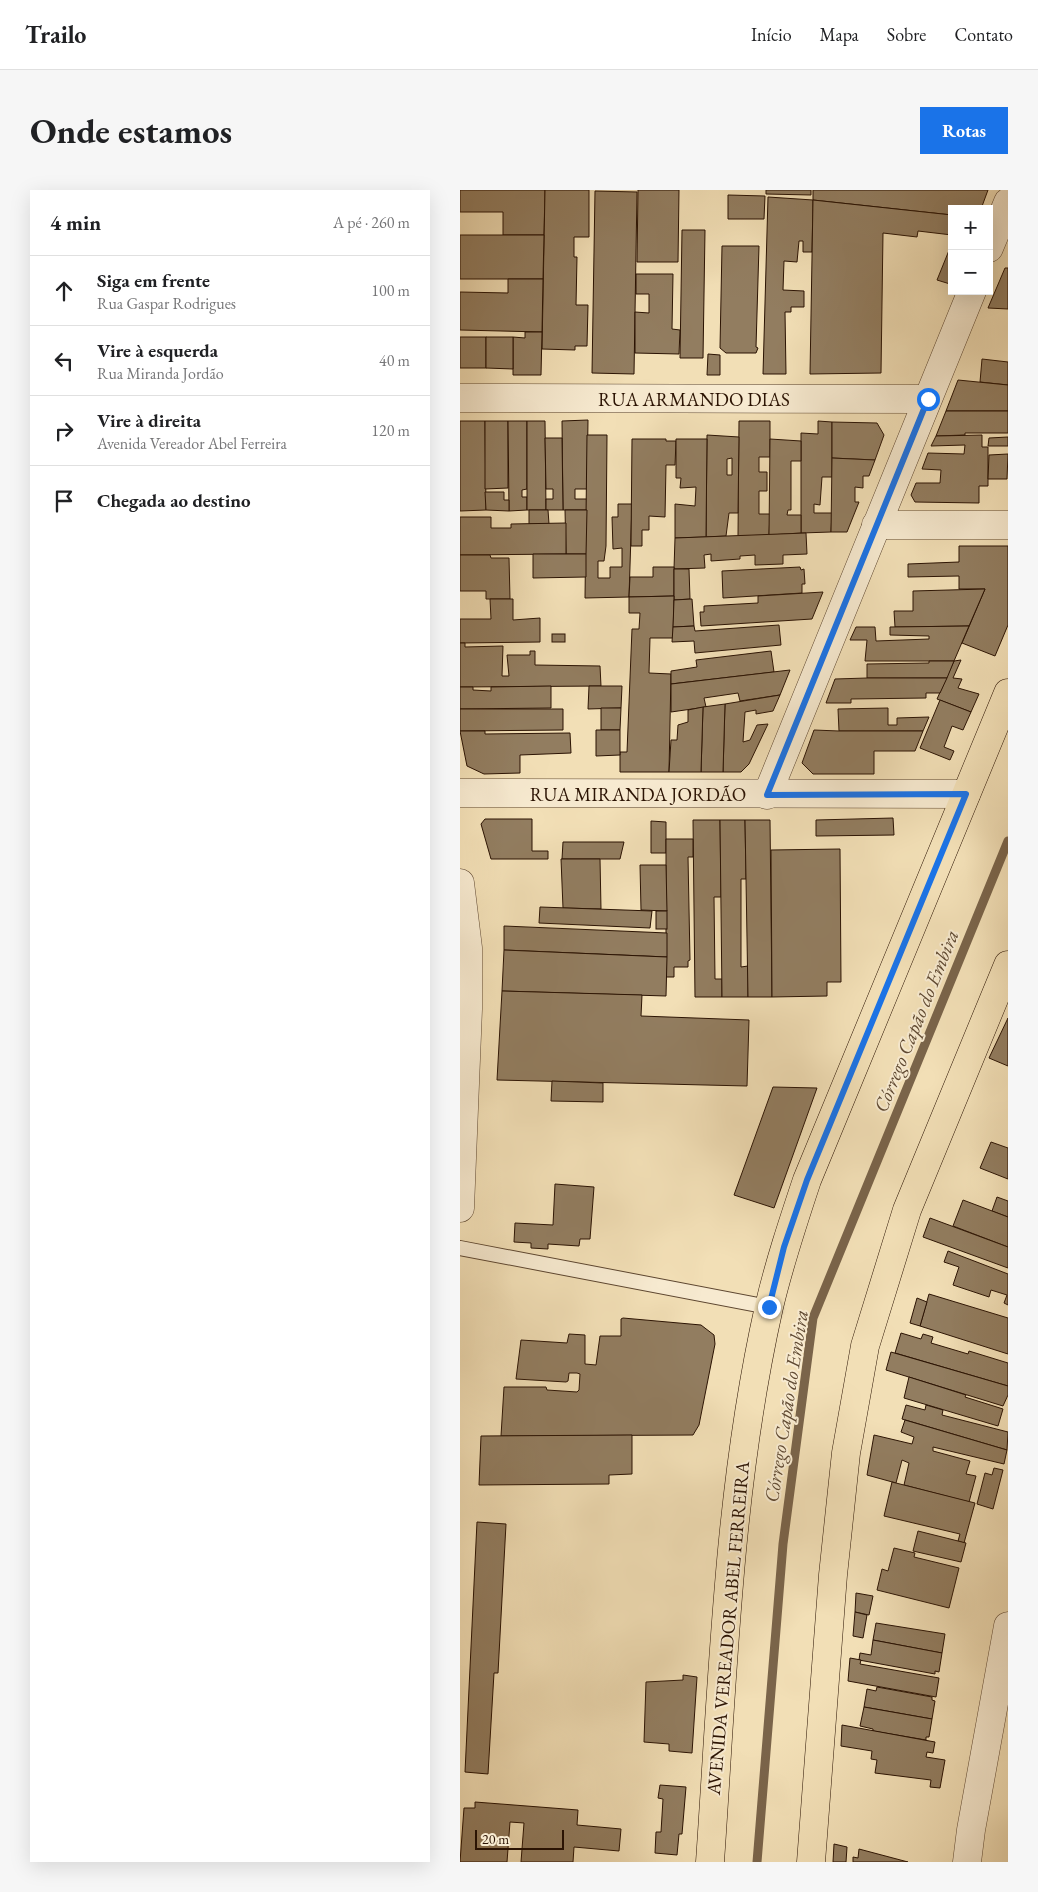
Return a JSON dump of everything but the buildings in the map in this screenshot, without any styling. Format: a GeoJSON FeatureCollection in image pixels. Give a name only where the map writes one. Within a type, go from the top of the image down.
{"type":"FeatureCollection","features":[{"type":"Feature","properties":{"kind":"main road","name":"AVENIDA VEREADOR ABEL FERREIRA"},"geometry":{"type":"LineString","coordinates":[[710,1862],[731,1557],[741,1462],[769,1307],[784,1247],[807,1180],[1008,692]]}},
{"type":"Feature","properties":{"kind":"main road"},"geometry":{"type":"LineString","coordinates":[[811,1862],[833,1575],[846,1453],[865,1346],[907,1210],[1008,965]]}},
{"type":"Feature","properties":{"kind":"street"},"geometry":{"type":"LineString","coordinates":[[993,238],[1008,202]]}},
{"type":"Feature","properties":{"kind":"street"},"geometry":{"type":"LineString","coordinates":[[767,795],[970,295]]}},
{"type":"Feature","properties":{"kind":"street","name":"RUA ARMANDO DIAS"},"geometry":{"type":"LineString","coordinates":[[460,398],[928,399]]}},
{"type":"Feature","properties":{"kind":"street"},"geometry":{"type":"LineString","coordinates":[[876,525],[1008,525]]}},
{"type":"Feature","properties":{"kind":"street","name":"RUA MIRANDA JORDÃO"},"geometry":{"type":"LineString","coordinates":[[460,793],[966,794]]}},
{"type":"Feature","properties":{"kind":"street"},"geometry":{"type":"LineString","coordinates":[[460,883],[468,948],[460,1208]]}},
{"type":"Feature","properties":{"kind":"street"},"geometry":{"type":"LineString","coordinates":[[967,1862],[971,1830],[1008,1626]]}},
{"type":"Feature","properties":{"kind":"lane"},"geometry":{"type":"LineString","coordinates":[[460,1248],[769,1307]]}},
{"type":"Feature","properties":{"kind":"waterway","name":"Córrego Capão do Embira"},"geometry":{"type":"LineString","coordinates":[[757,1862],[783,1544],[813,1318],[1008,841]]}},
{"type":"Feature","properties":{"kind":"route"},"geometry":{"type":"LineString","coordinates":[[769,1307],[784,1247],[807,1180],[966,794],[767,795],[928,399]]}}]}
